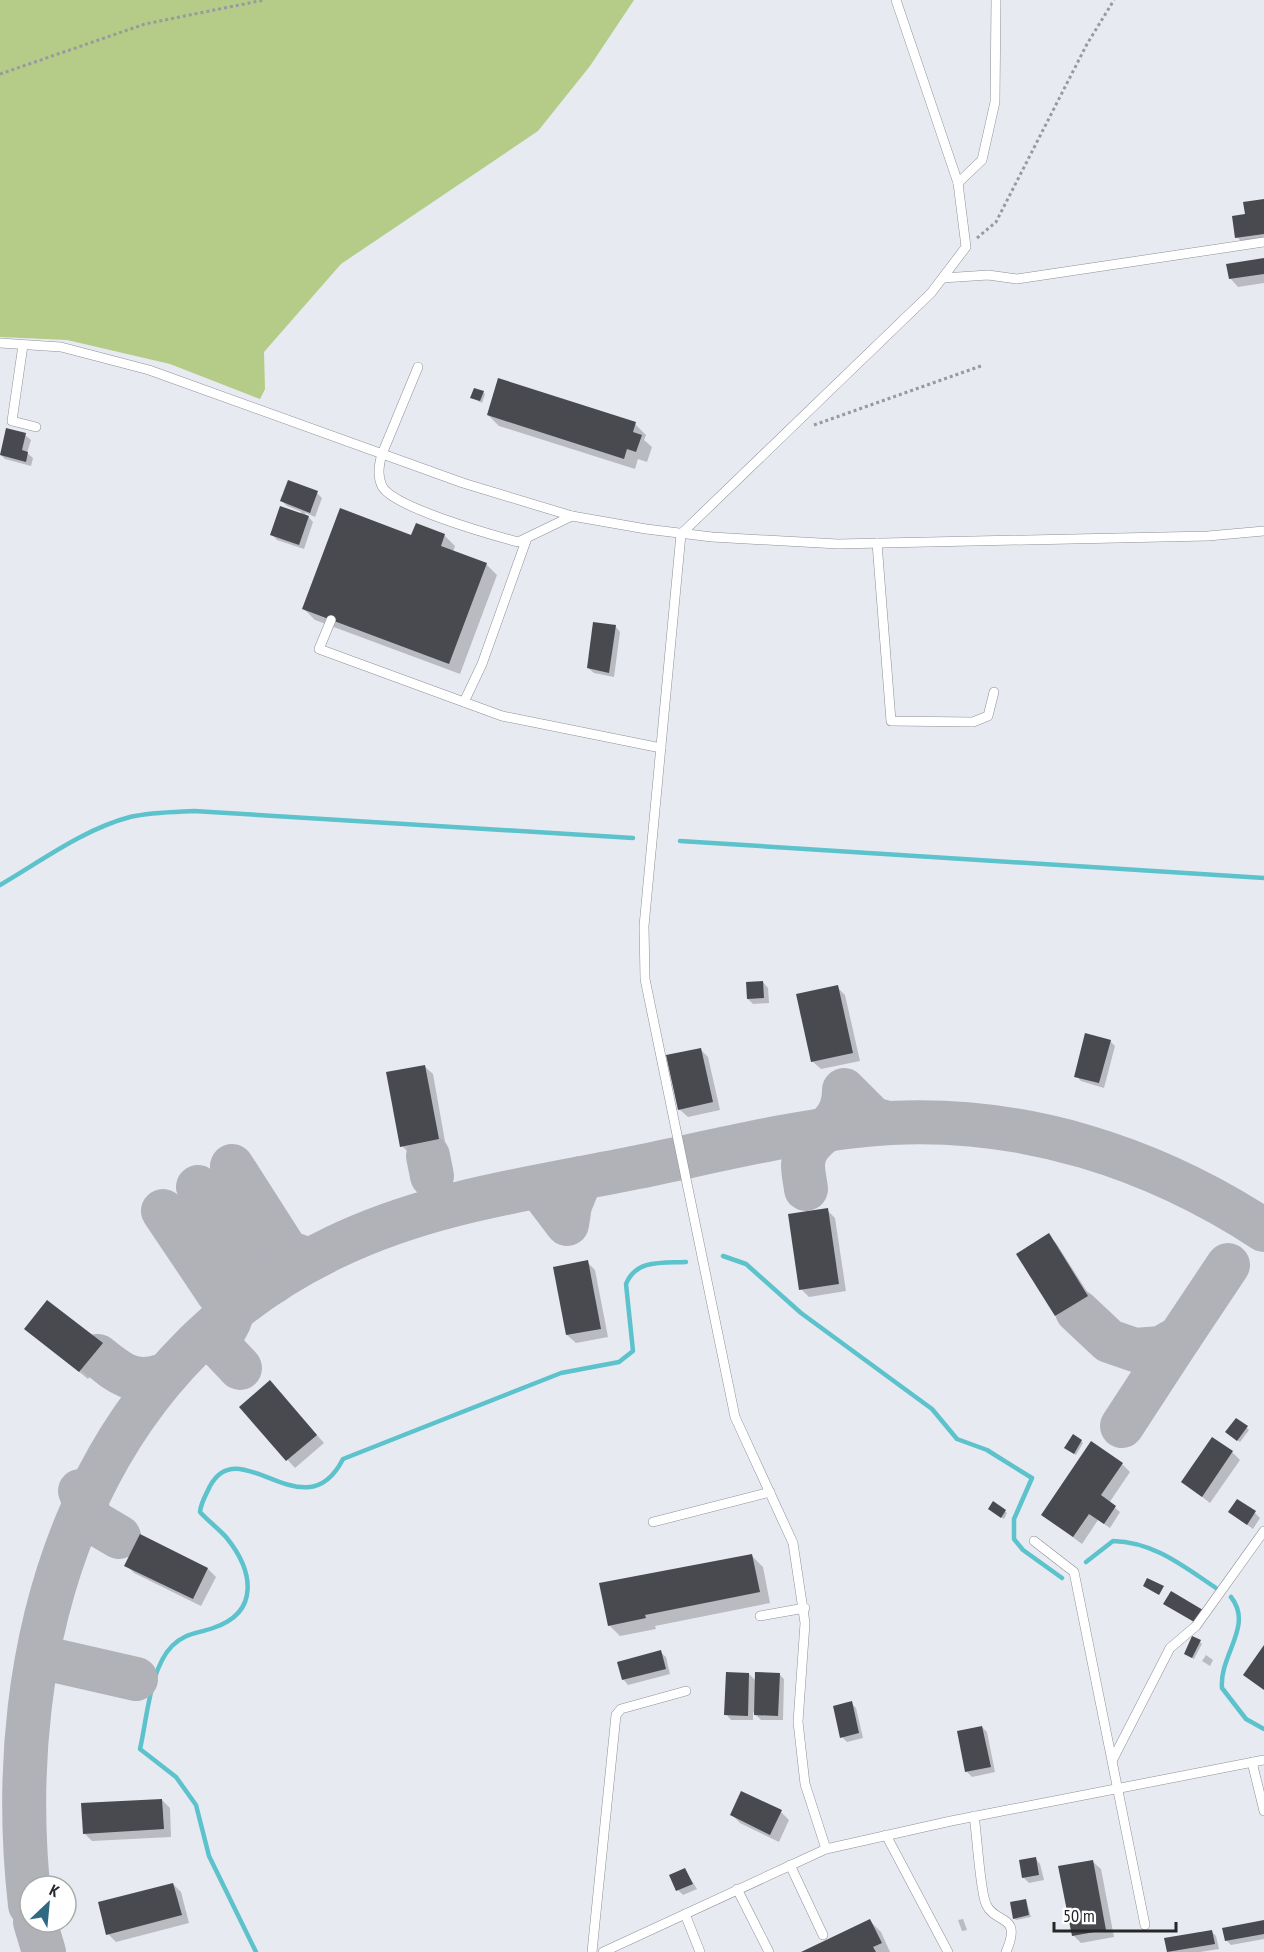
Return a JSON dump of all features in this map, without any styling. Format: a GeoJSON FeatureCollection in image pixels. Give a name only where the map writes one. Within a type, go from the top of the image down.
{"type":"FeatureCollection","features":[{"type":"Feature","properties":{"kind":"lane"},"geometry":{"type":"LineString","coordinates":[[826,1849],[805,1785],[798,1722],[805,1608],[793,1544],[735,1417],[645,979],[644,926],[681,534],[715,499],[789,433],[931,293],[966,247],[958,183],[896,0]]}},
{"type":"Feature","properties":{"kind":"lane"},"geometry":{"type":"LineString","coordinates":[[958,183],[982,160],[995,102],[996,0]]}},
{"type":"Feature","properties":{"kind":"lane"},"geometry":{"type":"LineString","coordinates":[[943,278],[988,275],[1017,279],[1264,242]]}},
{"type":"Feature","properties":{"kind":"lane"},"geometry":{"type":"LineString","coordinates":[[0,343],[61,347],[148,370],[463,483],[572,516],[681,534],[838,544],[1208,536],[1264,531]]}},
{"type":"Feature","properties":{"kind":"lane"},"geometry":{"type":"LineString","coordinates":[[23,345],[12,421],[36,427]]}},
{"type":"Feature","properties":{"kind":"lane"},"geometry":{"type":"LineString","coordinates":[[418,367],[382,454],[379,467],[382,486],[398,500],[469,528],[518,542],[572,516]]}},
{"type":"Feature","properties":{"kind":"lane"},"geometry":{"type":"LineString","coordinates":[[464,702],[482,664],[527,538]]}},
{"type":"Feature","properties":{"kind":"lane"},"geometry":{"type":"LineString","coordinates":[[877,543],[891,721],[973,722],[988,716],[994,692]]}},
{"type":"Feature","properties":{"kind":"lane"},"geometry":{"type":"LineString","coordinates":[[331,620],[319,649],[502,716],[661,748]]}},
{"type":"Feature","properties":{"kind":"lane"},"geometry":{"type":"LineString","coordinates":[[653,1522],[770,1492]]}},
{"type":"Feature","properties":{"kind":"lane"},"geometry":{"type":"LineString","coordinates":[[1113,1759],[1170,1648],[1196,1626],[1264,1531]]}},
{"type":"Feature","properties":{"kind":"lane"},"geometry":{"type":"LineString","coordinates":[[1034,1541],[1074,1572],[1145,1925]]}},
{"type":"Feature","properties":{"kind":"lane"},"geometry":{"type":"LineString","coordinates":[[760,1616],[805,1608]]}},
{"type":"Feature","properties":{"kind":"lane"},"geometry":{"type":"LineString","coordinates":[[592,1952],[616,1715],[621,1709],[686,1691]]}},
{"type":"Feature","properties":{"kind":"lane"},"geometry":{"type":"LineString","coordinates":[[608,1951],[826,1849],[974,1816],[1264,1760]]}},
{"type":"Feature","properties":{"kind":"lane"},"geometry":{"type":"LineString","coordinates":[[1252,1762],[1264,1811]]}},
{"type":"Feature","properties":{"kind":"lane"},"geometry":{"type":"LineString","coordinates":[[974,1816],[986,1905],[1011,1928],[1012,1937],[1006,1952]]}},
{"type":"Feature","properties":{"kind":"lane"},"geometry":{"type":"LineString","coordinates":[[886,1835],[948,1952]]}},
{"type":"Feature","properties":{"kind":"lane"},"geometry":{"type":"LineString","coordinates":[[790,1865],[823,1935]]}},
{"type":"Feature","properties":{"kind":"lane"},"geometry":{"type":"LineString","coordinates":[[737,1889],[769,1952]]}},
{"type":"Feature","properties":{"kind":"lane"},"geometry":{"type":"LineString","coordinates":[[685,1914],[700,1952]]}},
{"type":"Feature","properties":{"kind":"path"},"geometry":{"type":"LineString","coordinates":[[0,74],[145,24],[264,0]]}},
{"type":"Feature","properties":{"kind":"path"},"geometry":{"type":"LineString","coordinates":[[966,247],[996,222],[1087,44],[1114,0]]}},
{"type":"Feature","properties":{"kind":"path"},"geometry":{"type":"LineString","coordinates":[[812,425],[981,366]]}},
{"type":"Feature","properties":{"kind":"green space"},"geometry":{"type":"Polygon","coordinates":[[[0,0],[634,0],[590,66],[538,131],[341,264],[264,352],[265,389],[260,399],[170,364],[67,340],[0,337],[0,0]]]}},
{"type":"Feature","properties":{"kind":"building"},"geometry":{"type":"Polygon","coordinates":[[[1264,199],[1264,234],[1235,238],[1232,216],[1245,214],[1243,202],[1264,199]]]}},
{"type":"Feature","properties":{"kind":"building"},"geometry":{"type":"Polygon","coordinates":[[[1264,258],[1264,274],[1229,279],[1226,264],[1264,258]]]}},
{"type":"Feature","properties":{"kind":"building"},"geometry":{"type":"Polygon","coordinates":[[[498,378],[636,422],[633,432],[642,435],[636,452],[627,449],[624,459],[487,415],[498,378]]]}},
{"type":"Feature","properties":{"kind":"building"},"geometry":{"type":"Polygon","coordinates":[[[474,388],[484,391],[480,401],[470,398],[474,388]]]}},
{"type":"Feature","properties":{"kind":"building"},"geometry":{"type":"Polygon","coordinates":[[[6,428],[26,433],[22,450],[28,452],[26,462],[0,455],[6,428]]]}},
{"type":"Feature","properties":{"kind":"building"},"geometry":{"type":"Polygon","coordinates":[[[288,480],[318,491],[310,513],[280,501],[288,480]]]}},
{"type":"Feature","properties":{"kind":"building"},"geometry":{"type":"Polygon","coordinates":[[[280,506],[309,516],[299,545],[270,535],[280,506]]]}},
{"type":"Feature","properties":{"kind":"building"},"geometry":{"type":"Polygon","coordinates":[[[340,508],[411,535],[416,523],[445,534],[441,546],[487,563],[449,664],[302,609],[340,508]]]}},
{"type":"Feature","properties":{"kind":"building"},"geometry":{"type":"Polygon","coordinates":[[[593,622],[616,625],[609,673],[587,668],[593,622]]]}},
{"type":"Feature","properties":{"kind":"building"},"geometry":{"type":"Polygon","coordinates":[[[763,981],[764,998],[747,999],[746,982],[763,981]]]}},
{"type":"Feature","properties":{"kind":"building"},"geometry":{"type":"Polygon","coordinates":[[[838,985],[853,1053],[811,1062],[796,994],[838,985]]]}},
{"type":"Feature","properties":{"kind":"building"},"geometry":{"type":"Polygon","coordinates":[[[1085,1033],[1111,1040],[1099,1083],[1074,1077],[1085,1033]]]}},
{"type":"Feature","properties":{"kind":"building"},"geometry":{"type":"Polygon","coordinates":[[[701,1048],[713,1102],[678,1110],[666,1055],[701,1048]]]}},
{"type":"Feature","properties":{"kind":"building"},"geometry":{"type":"Polygon","coordinates":[[[425,1065],[439,1139],[400,1147],[386,1072],[425,1065]]]}},
{"type":"Feature","properties":{"kind":"building"},"geometry":{"type":"Polygon","coordinates":[[[828,1208],[839,1284],[799,1290],[788,1214],[828,1208]]]}},
{"type":"Feature","properties":{"kind":"building"},"geometry":{"type":"Polygon","coordinates":[[[1049,1233],[1088,1296],[1055,1316],[1016,1254],[1049,1233]]]}},
{"type":"Feature","properties":{"kind":"building"},"geometry":{"type":"Polygon","coordinates":[[[588,1260],[601,1329],[566,1335],[553,1267],[588,1260]]]}},
{"type":"Feature","properties":{"kind":"building"},"geometry":{"type":"Polygon","coordinates":[[[47,1300],[103,1343],[79,1372],[24,1329],[47,1300]]]}},
{"type":"Feature","properties":{"kind":"building"},"geometry":{"type":"Polygon","coordinates":[[[270,1380],[317,1435],[286,1461],[239,1407],[270,1380]]]}},
{"type":"Feature","properties":{"kind":"building"},"geometry":{"type":"Polygon","coordinates":[[[1236,1418],[1248,1426],[1237,1441],[1225,1432],[1236,1418]]]}},
{"type":"Feature","properties":{"kind":"building"},"geometry":{"type":"Polygon","coordinates":[[[1073,1434],[1082,1440],[1074,1454],[1064,1448],[1073,1434]]]}},
{"type":"Feature","properties":{"kind":"building"},"geometry":{"type":"Polygon","coordinates":[[[1212,1437],[1233,1451],[1202,1497],[1181,1482],[1212,1437]]]}},
{"type":"Feature","properties":{"kind":"building"},"geometry":{"type":"Polygon","coordinates":[[[1091,1441],[1123,1463],[1101,1495],[1116,1506],[1104,1524],[1089,1514],[1073,1537],[1041,1515],[1091,1441]]]}},
{"type":"Feature","properties":{"kind":"building"},"geometry":{"type":"Polygon","coordinates":[[[1237,1499],[1256,1511],[1247,1525],[1228,1512],[1237,1499]]]}},
{"type":"Feature","properties":{"kind":"building"},"geometry":{"type":"Polygon","coordinates":[[[993,1501],[1006,1510],[1001,1518],[988,1509],[993,1501]]]}},
{"type":"Feature","properties":{"kind":"building"},"geometry":{"type":"Polygon","coordinates":[[[140,1534],[208,1568],[193,1599],[124,1566],[140,1534]]]}},
{"type":"Feature","properties":{"kind":"building"},"geometry":{"type":"Polygon","coordinates":[[[752,1554],[760,1592],[645,1615],[646,1618],[608,1626],[599,1583],[752,1554]]]}},
{"type":"Feature","properties":{"kind":"building"},"geometry":{"type":"Polygon","coordinates":[[[1147,1578],[1164,1586],[1159,1595],[1143,1586],[1147,1578]]]}},
{"type":"Feature","properties":{"kind":"building"},"geometry":{"type":"Polygon","coordinates":[[[1171,1591],[1203,1610],[1196,1623],[1163,1604],[1171,1591]]]}},
{"type":"Feature","properties":{"kind":"building"},"geometry":{"type":"Polygon","coordinates":[[[1192,1636],[1201,1640],[1192,1658],[1184,1654],[1192,1636]]]}},
{"type":"Feature","properties":{"kind":"building"},"geometry":{"type":"Polygon","coordinates":[[[1264,1645],[1264,1690],[1243,1675],[1264,1645]]]}},
{"type":"Feature","properties":{"kind":"building"},"geometry":{"type":"Polygon","coordinates":[[[661,1650],[666,1669],[622,1680],[617,1662],[661,1650]]]}},
{"type":"Feature","properties":{"kind":"building"},"geometry":{"type":"Polygon","coordinates":[[[726,1672],[749,1673],[748,1716],[724,1715],[726,1672]]]}},
{"type":"Feature","properties":{"kind":"building"},"geometry":{"type":"Polygon","coordinates":[[[755,1672],[780,1673],[778,1716],[754,1715],[755,1672]]]}},
{"type":"Feature","properties":{"kind":"building"},"geometry":{"type":"Polygon","coordinates":[[[852,1701],[859,1733],[840,1738],[833,1706],[852,1701]]]}},
{"type":"Feature","properties":{"kind":"building"},"geometry":{"type":"Polygon","coordinates":[[[982,1726],[991,1767],[965,1772],[957,1731],[982,1726]]]}},
{"type":"Feature","properties":{"kind":"building"},"geometry":{"type":"Polygon","coordinates":[[[741,1791],[782,1810],[770,1835],[730,1815],[741,1791]]]}},
{"type":"Feature","properties":{"kind":"building"},"geometry":{"type":"Polygon","coordinates":[[[162,1799],[164,1829],[83,1834],[81,1803],[162,1799]]]}},
{"type":"Feature","properties":{"kind":"building"},"geometry":{"type":"Polygon","coordinates":[[[1036,1857],[1039,1875],[1022,1878],[1019,1860],[1036,1857]]]}},
{"type":"Feature","properties":{"kind":"building"},"geometry":{"type":"Polygon","coordinates":[[[1093,1860],[1106,1930],[1072,1936],[1058,1866],[1093,1860]]]}},
{"type":"Feature","properties":{"kind":"building"},"geometry":{"type":"Polygon","coordinates":[[[685,1868],[693,1884],[676,1891],[669,1875],[685,1868]]]}},
{"type":"Feature","properties":{"kind":"building"},"geometry":{"type":"Polygon","coordinates":[[[173,1883],[182,1915],[106,1935],[98,1902],[173,1883]]]}},
{"type":"Feature","properties":{"kind":"building"},"geometry":{"type":"Polygon","coordinates":[[[1026,1899],[1029,1915],[1013,1919],[1010,1902],[1026,1899]]]}},
{"type":"Feature","properties":{"kind":"building"},"geometry":{"type":"Polygon","coordinates":[[[870,1919],[882,1943],[873,1947],[876,1952],[801,1952],[870,1919]]]}},
{"type":"Feature","properties":{"kind":"building"},"geometry":{"type":"Polygon","coordinates":[[[1264,1920],[1264,1934],[1225,1941],[1222,1928],[1264,1920]]]}},
{"type":"Feature","properties":{"kind":"building"},"geometry":{"type":"Polygon","coordinates":[[[1212,1930],[1215,1944],[1167,1952],[1164,1938],[1212,1930]]]}},
{"type":"Feature","properties":{"kind":"waterway"},"geometry":{"type":"LineString","coordinates":[[0,885],[63,846],[96,829],[130,817],[162,812],[194,811],[633,838]]}},
{"type":"Feature","properties":{"kind":"waterway"},"geometry":{"type":"LineString","coordinates":[[680,841],[1264,878]]}},
{"type":"Feature","properties":{"kind":"waterway"},"geometry":{"type":"LineString","coordinates":[[723,1256],[746,1264],[801,1313],[932,1409],[957,1439],[987,1450],[1032,1478],[1014,1519],[1014,1539],[1023,1550],[1062,1578]]}},
{"type":"Feature","properties":{"kind":"waterway"},"geometry":{"type":"LineString","coordinates":[[256,1952],[209,1856],[196,1805],[176,1777],[140,1749],[154,1680],[172,1646],[191,1634],[228,1621],[239,1612],[245,1601],[248,1589],[242,1563],[226,1537],[200,1512],[210,1486],[223,1472],[238,1469],[292,1486],[310,1487],[328,1479],[343,1459],[561,1373],[619,1362],[633,1351],[626,1284],[631,1276],[643,1266],[686,1262]]}},
{"type":"Feature","properties":{"kind":"waterway"},"geometry":{"type":"LineString","coordinates":[[1086,1562],[1113,1541],[1128,1542],[1168,1557],[1216,1588]]}},
{"type":"Feature","properties":{"kind":"waterway"},"geometry":{"type":"LineString","coordinates":[[1231,1597],[1237,1608],[1239,1619],[1222,1676],[1222,1688],[1246,1719],[1264,1729]]}},
{"type":"Feature","properties":{"kind":"taxiway"},"geometry":{"type":"LineString","coordinates":[[806,1189],[803,1165],[805,1154],[816,1138],[838,1116],[844,1090],[873,1119],[888,1123]]}},
{"type":"Feature","properties":{"kind":"taxiway"},"geometry":{"type":"LineString","coordinates":[[28,1874],[24,1806],[30,1708],[47,1612],[77,1522],[120,1439],[176,1364],[247,1300],[333,1248],[407,1218],[522,1189],[795,1135],[890,1123],[989,1126],[1085,1146],[1132,1162],[1177,1182],[1221,1204],[1264,1230]]}},
{"type":"Feature","properties":{"kind":"taxiway"},"geometry":{"type":"LineString","coordinates":[[428,1156],[432,1176]]}},
{"type":"Feature","properties":{"kind":"taxiway"},"geometry":{"type":"LineString","coordinates":[[232,1166],[287,1252],[309,1260]]}},
{"type":"Feature","properties":{"kind":"taxiway"},"geometry":{"type":"LineString","coordinates":[[539,1187],[567,1224],[570,1205],[581,1178]]}},
{"type":"Feature","properties":{"kind":"taxiway"},"geometry":{"type":"LineString","coordinates":[[198,1187],[254,1275],[267,1284],[273,1282]]}},
{"type":"Feature","properties":{"kind":"taxiway"},"geometry":{"type":"LineString","coordinates":[[163,1211],[218,1293]]}},
{"type":"Feature","properties":{"kind":"taxiway"},"geometry":{"type":"LineString","coordinates":[[1077,1311],[1109,1341],[1135,1350],[1161,1348],[1180,1337],[1228,1265]]}},
{"type":"Feature","properties":{"kind":"taxiway"},"geometry":{"type":"LineString","coordinates":[[229,1313],[230,1320],[219,1341],[222,1349],[240,1368]]}},
{"type":"Feature","properties":{"kind":"taxiway"},"geometry":{"type":"LineString","coordinates":[[1122,1426],[1180,1337]]}},
{"type":"Feature","properties":{"kind":"taxiway"},"geometry":{"type":"LineString","coordinates":[[98,1356],[127,1376],[142,1379],[161,1376]]}},
{"type":"Feature","properties":{"kind":"taxiway"},"geometry":{"type":"LineString","coordinates":[[80,1491],[92,1521],[119,1537]]}},
{"type":"Feature","properties":{"kind":"taxiway"},"geometry":{"type":"LineString","coordinates":[[57,1661],[136,1679]]}},
{"type":"Feature","properties":{"kind":"taxiway"},"geometry":{"type":"LineString","coordinates":[[39,1934],[44,1952]]}}]}
